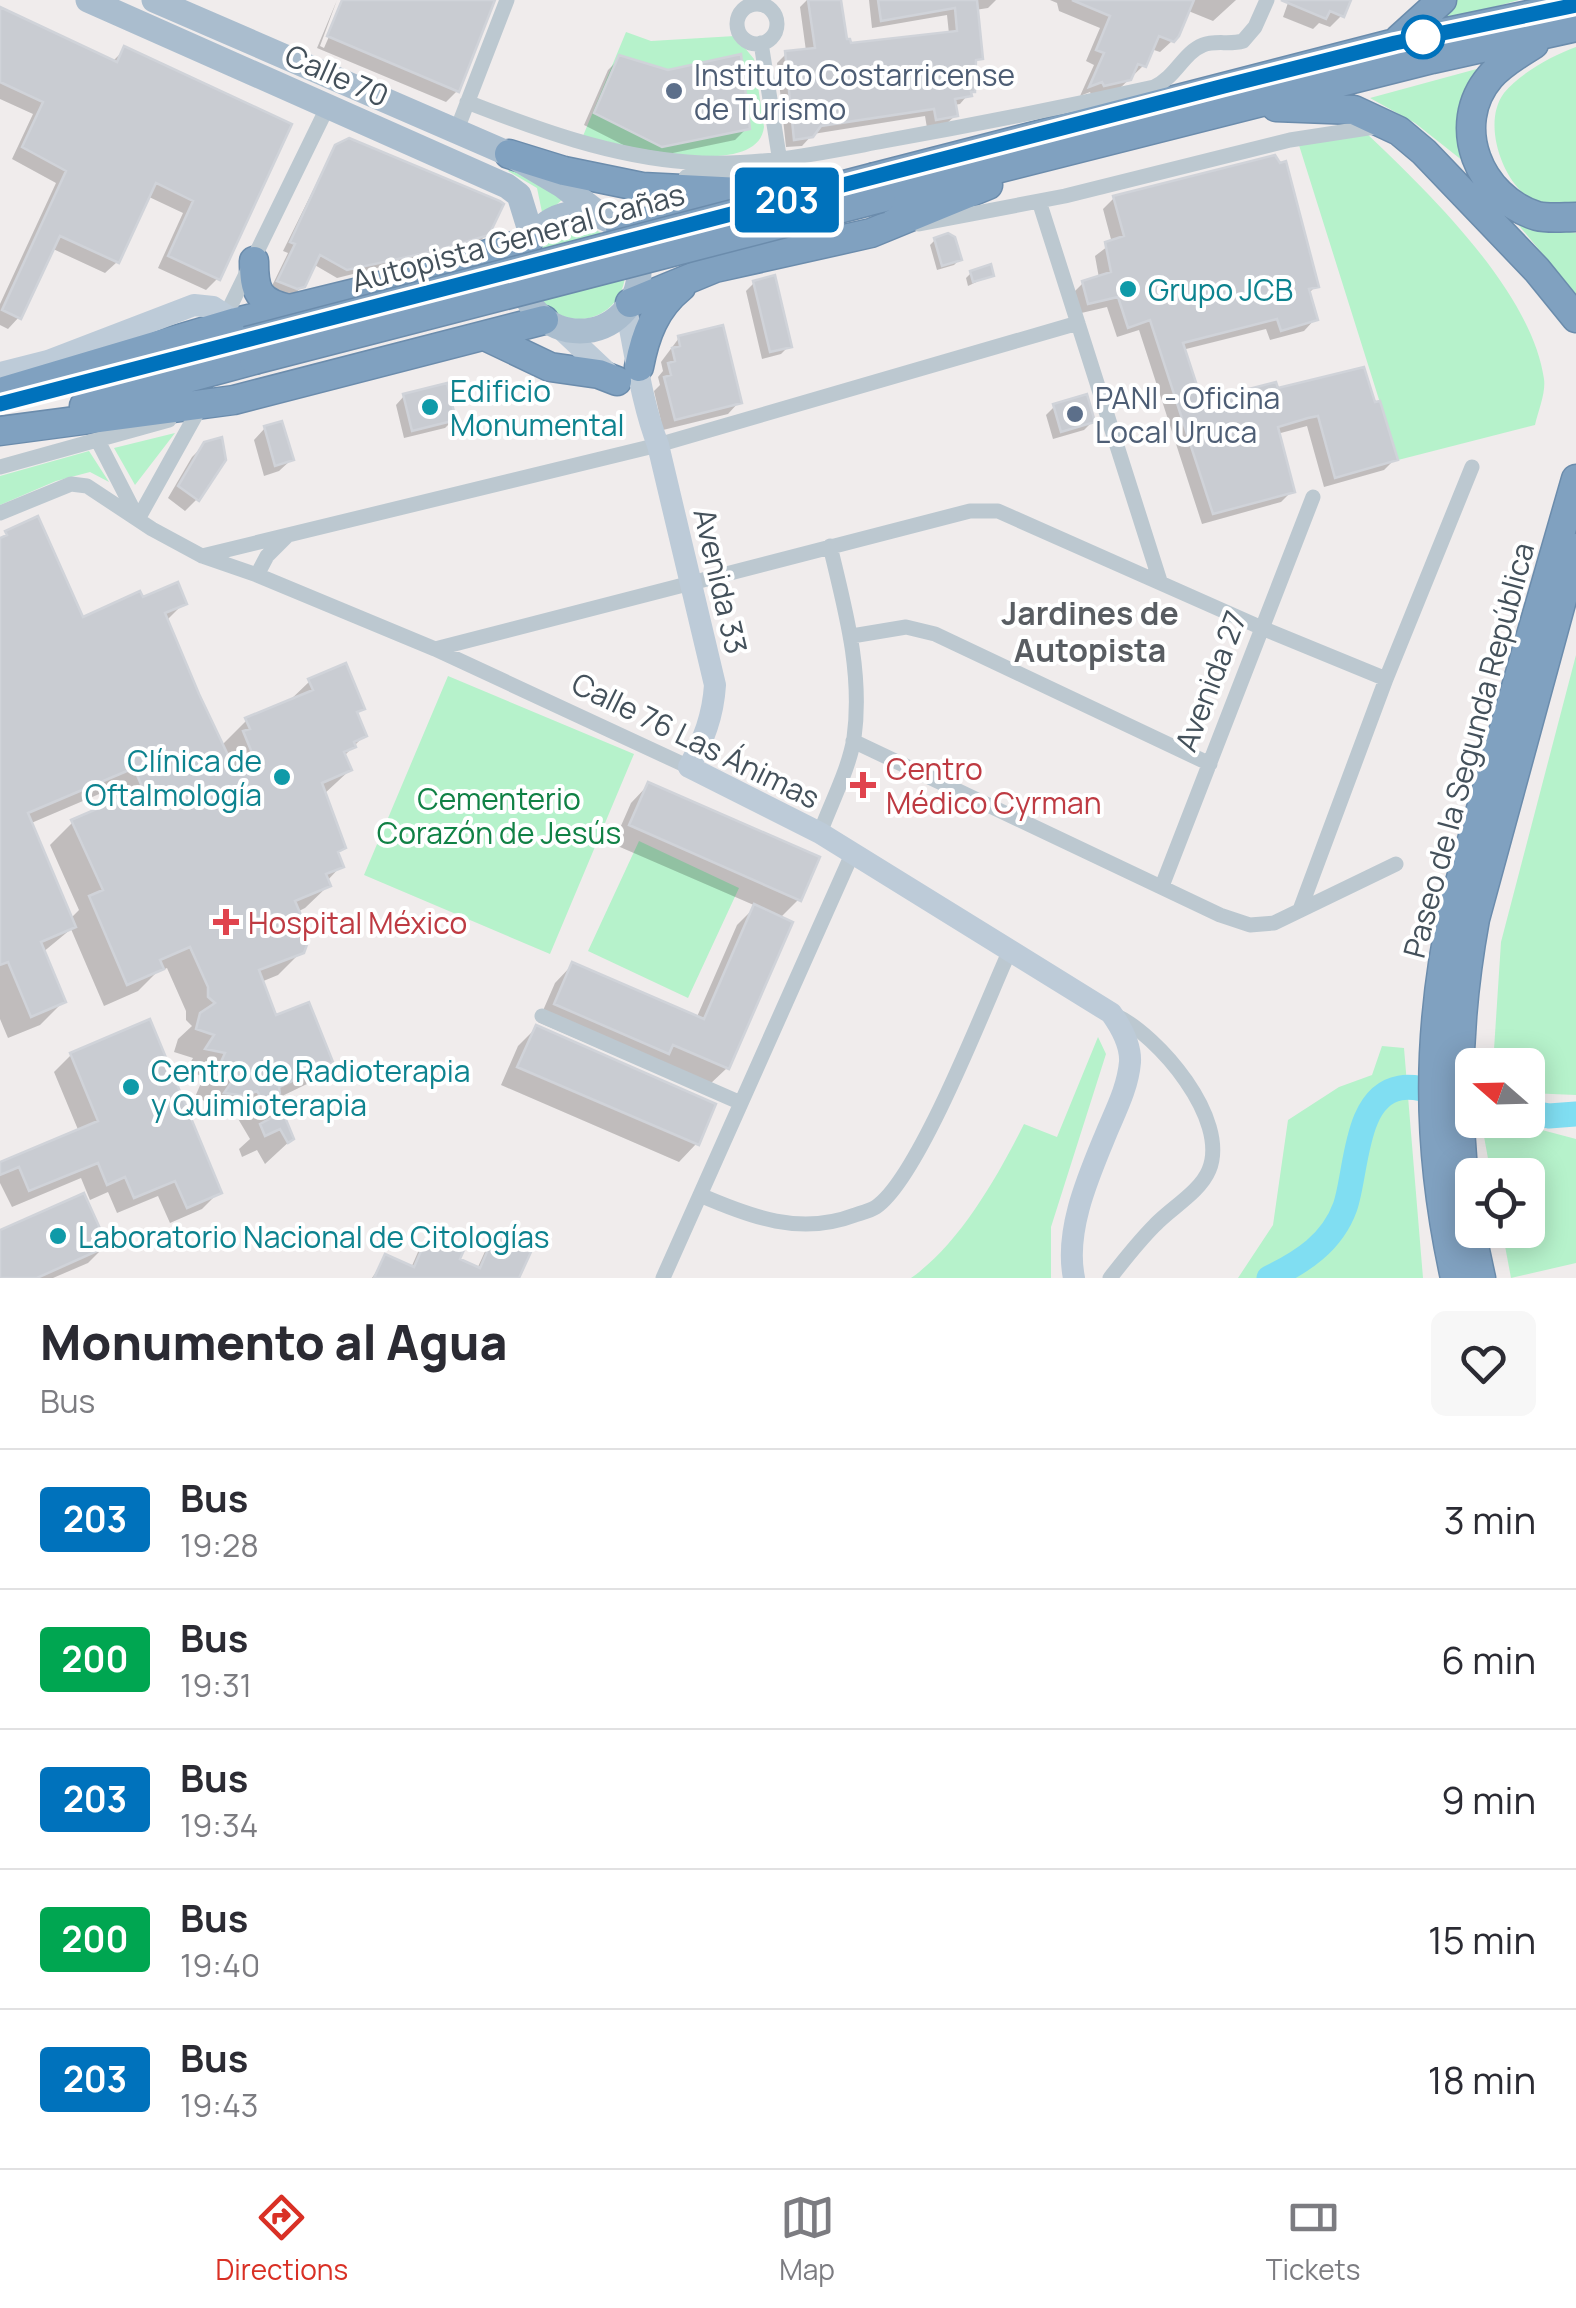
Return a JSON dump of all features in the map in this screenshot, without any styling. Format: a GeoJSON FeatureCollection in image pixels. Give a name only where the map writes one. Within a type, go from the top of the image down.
{"type":"FeatureCollection","features":[{"type":"Feature","properties":{"kind":"highway"},"geometry":{"type":"LineString","coordinates":[[1395,43],[1442,0]]}},
{"type":"Feature","properties":{"kind":"highway","name":"Autopista General Cañas"},"geometry":{"type":"LineString","coordinates":[[0,404],[241,334],[878,188],[1081,135],[1395,43],[1576,5]]}},
{"type":"Feature","properties":{"kind":"highway","name":"Autopista General Cañas"},"geometry":{"type":"LineString","coordinates":[[1081,135],[1245,106],[1576,27]]}},
{"type":"Feature","properties":{"kind":"highway"},"geometry":{"type":"LineString","coordinates":[[1547,35],[1503,64],[1487,80],[1476,102],[1469,133],[1476,162],[1488,182],[1512,204],[1539,216],[1576,217]]}},
{"type":"Feature","properties":{"kind":"highway"},"geometry":{"type":"LineString","coordinates":[[1245,106],[1354,110],[1388,125],[1424,152],[1537,270],[1576,318]]}},
{"type":"Feature","properties":{"kind":"highway"},"geometry":{"type":"LineString","coordinates":[[509,154],[586,176],[676,192],[1081,135]]}},
{"type":"Feature","properties":{"kind":"highway"},"geometry":{"type":"LineString","coordinates":[[628,306],[703,274],[871,233],[1081,135]]}},
{"type":"Feature","properties":{"kind":"highway"},"geometry":{"type":"LineString","coordinates":[[611,222],[705,208],[775,180]]}},
{"type":"Feature","properties":{"kind":"highway"},"geometry":{"type":"LineString","coordinates":[[703,274],[696,239],[705,208]]}},
{"type":"Feature","properties":{"kind":"highway"},"geometry":{"type":"LineString","coordinates":[[0,392],[241,334],[289,309],[434,272],[530,240]]}},
{"type":"Feature","properties":{"kind":"highway"},"geometry":{"type":"LineString","coordinates":[[254,261],[254,285],[260,295],[289,309]]}},
{"type":"Feature","properties":{"kind":"highway"},"geometry":{"type":"LineString","coordinates":[[434,272],[459,283],[467,294],[470,320],[457,343]]}},
{"type":"Feature","properties":{"kind":"highway"},"geometry":{"type":"LineString","coordinates":[[485,336],[550,366],[628,374],[655,316],[671,295],[703,274]]}},
{"type":"Feature","properties":{"kind":"highway"},"geometry":{"type":"LineString","coordinates":[[0,430],[234,400],[485,336],[552,324]]}},
{"type":"Feature","properties":{"kind":"highway","name":"Autopista General Cañas"},"geometry":{"type":"LineString","coordinates":[[0,430],[241,334]]}},
{"type":"Feature","properties":{"kind":"highway","name":"Paseo de la Segunda República"},"geometry":{"type":"LineString","coordinates":[[1474,1276],[1436,1174],[1446,1115],[1447,1028],[1440,967],[1455,899],[1576,480]]}},
{"type":"Feature","properties":{"kind":"highway","name":"Paseo de la Segunda República"},"geometry":{"type":"LineString","coordinates":[[1447,1028],[1576,546]]}},
{"type":"Feature","properties":{"kind":"main road","name":"Calle 70"},"geometry":{"type":"LineString","coordinates":[[88,0],[507,186],[519,195],[530,240]]}},
{"type":"Feature","properties":{"kind":"main road","name":"Calle 70"},"geometry":{"type":"LineString","coordinates":[[154,0],[509,154],[564,186],[611,222]]}},
{"type":"Feature","properties":{"kind":"main road"},"geometry":{"type":"LineString","coordinates":[[584,212],[611,222],[635,250],[638,264],[636,290],[628,306],[596,329],[578,331],[552,324],[524,292],[522,258],[530,240],[546,223],[564,214],[584,212]]}},
{"type":"Feature","properties":{"kind":"street"},"geometry":{"type":"LineString","coordinates":[[456,132],[507,0]]}},
{"type":"Feature","properties":{"kind":"street"},"geometry":{"type":"LineString","coordinates":[[467,102],[550,134],[775,180],[1154,87],[1172,76],[1198,47],[1243,41],[1267,0]]}},
{"type":"Feature","properties":{"kind":"street"},"geometry":{"type":"LineString","coordinates":[[764,2],[776,22],[774,33],[762,43],[744,39],[737,23],[745,8],[764,2]]}},
{"type":"Feature","properties":{"kind":"street"},"geometry":{"type":"LineString","coordinates":[[762,43],[775,180]]}},
{"type":"Feature","properties":{"kind":"street"},"geometry":{"type":"LineString","coordinates":[[241,334],[254,261],[328,106]]}},
{"type":"Feature","properties":{"kind":"street"},"geometry":{"type":"LineString","coordinates":[[871,233],[1039,202],[1290,140],[1388,125]]}},
{"type":"Feature","properties":{"kind":"street"},"geometry":{"type":"LineString","coordinates":[[586,176],[699,177],[754,169],[775,180]]}},
{"type":"Feature","properties":{"kind":"street"},"geometry":{"type":"LineString","coordinates":[[1039,202],[1160,581]]}},
{"type":"Feature","properties":{"kind":"street"},"geometry":{"type":"LineString","coordinates":[[0,373],[48,361],[194,305],[213,307],[241,334]]}},
{"type":"Feature","properties":{"kind":"street"},"geometry":{"type":"LineString","coordinates":[[628,306],[628,374]]}},
{"type":"Feature","properties":{"kind":"street"},"geometry":{"type":"LineString","coordinates":[[202,556],[658,444],[1078,323]]}},
{"type":"Feature","properties":{"kind":"street","name":"Avenida 33"},"geometry":{"type":"LineString","coordinates":[[552,324],[628,374],[658,444],[714,685],[714,707],[706,735],[689,767]]}},
{"type":"Feature","properties":{"kind":"street"},"geometry":{"type":"LineString","coordinates":[[0,467],[234,400]]}},
{"type":"Feature","properties":{"kind":"street"},"geometry":{"type":"LineString","coordinates":[[138,520],[198,411]]}},
{"type":"Feature","properties":{"kind":"street"},"geometry":{"type":"LineString","coordinates":[[98,441],[138,520]]}},
{"type":"Feature","properties":{"kind":"street"},"geometry":{"type":"LineString","coordinates":[[1301,908],[1386,679],[1472,468]]}},
{"type":"Feature","properties":{"kind":"street","name":"Calle 76 Las Ánimas"},"geometry":{"type":"LineString","coordinates":[[0,513],[71,484],[87,486],[202,556],[435,649],[689,767],[820,833],[1144,1031],[1179,1070],[1201,1108],[1210,1138],[1211,1166],[1198,1185],[1155,1224],[1110,1278]]}},
{"type":"Feature","properties":{"kind":"street","name":"Avenida 27"},"geometry":{"type":"LineString","coordinates":[[1162,886],[1312,497]]}},
{"type":"Feature","properties":{"kind":"street"},"geometry":{"type":"LineString","coordinates":[[435,649],[970,511],[998,511],[1386,679]]}},
{"type":"Feature","properties":{"kind":"street"},"geometry":{"type":"LineString","coordinates":[[257,575],[266,556],[291,533]]}},
{"type":"Feature","properties":{"kind":"street"},"geometry":{"type":"LineString","coordinates":[[820,833],[853,741],[856,695],[852,636],[830,546]]}},
{"type":"Feature","properties":{"kind":"street"},"geometry":{"type":"LineString","coordinates":[[852,636],[906,627],[936,634],[1210,764]]}},
{"type":"Feature","properties":{"kind":"street"},"geometry":{"type":"LineString","coordinates":[[853,741],[1250,926],[1274,922],[1396,864]]}},
{"type":"Feature","properties":{"kind":"street"},"geometry":{"type":"LineString","coordinates":[[664,1278],[853,852]]}},
{"type":"Feature","properties":{"kind":"street"},"geometry":{"type":"LineString","coordinates":[[700,1195],[750,1216],[787,1225],[832,1224],[876,1207],[902,1179],[923,1142],[1010,950]]}},
{"type":"Feature","properties":{"kind":"street"},"geometry":{"type":"LineString","coordinates":[[1074,1278],[1072,1242],[1081,1204],[1122,1096],[1130,1060],[1126,1040],[1110,1013]]}},
{"type":"Feature","properties":{"kind":"street"},"geometry":{"type":"LineString","coordinates":[[542,1016],[741,1103]]}},
{"type":"Feature","properties":{"kind":"green space"},"geometry":{"type":"Polygon","coordinates":[[[1457,0],[1519,0],[1426,26],[1457,0]]]}},
{"type":"Feature","properties":{"kind":"green space"},"geometry":{"type":"Polygon","coordinates":[[[626,32],[651,41],[735,36],[754,59],[764,127],[756,144],[738,153],[684,155],[583,136],[626,32]],[[619,56],[594,112],[662,147],[749,129],[668,70],[619,56]]]}},
{"type":"Feature","properties":{"kind":"green space"},"geometry":{"type":"Polygon","coordinates":[[[1576,47],[1576,203],[1542,203],[1524,194],[1508,173],[1497,146],[1495,118],[1504,93],[1518,79],[1576,47]]]}},
{"type":"Feature","properties":{"kind":"green space"},"geometry":{"type":"Polygon","coordinates":[[[1484,67],[1463,161],[1415,123],[1370,98],[1484,67]]]}},
{"type":"Feature","properties":{"kind":"green space"},"geometry":{"type":"Polygon","coordinates":[[[1364,131],[1473,244],[1519,311],[1535,345],[1544,379],[1535,425],[1398,460],[1298,142],[1364,131]]]}},
{"type":"Feature","properties":{"kind":"green space"},"geometry":{"type":"Polygon","coordinates":[[[513,164],[565,197],[543,217],[537,188],[508,171],[513,164]]]}},
{"type":"Feature","properties":{"kind":"green space"},"geometry":{"type":"Polygon","coordinates":[[[1501,204],[1545,227],[1576,233],[1576,294],[1501,204]]]}},
{"type":"Feature","properties":{"kind":"green space"},"geometry":{"type":"Polygon","coordinates":[[[579,227],[597,231],[611,241],[621,255],[625,273],[621,291],[611,305],[597,315],[579,319],[561,315],[547,305],[537,291],[533,273],[537,255],[547,241],[561,231],[579,227]]]}},
{"type":"Feature","properties":{"kind":"green space"},"geometry":{"type":"Polygon","coordinates":[[[175,433],[135,485],[114,448],[175,433]]]}},
{"type":"Feature","properties":{"kind":"green space"},"geometry":{"type":"Polygon","coordinates":[[[89,451],[109,482],[90,472],[56,481],[0,505],[0,476],[89,451]]]}},
{"type":"Feature","properties":{"kind":"green space"},"geometry":{"type":"Polygon","coordinates":[[[1576,655],[1576,1095],[1545,1094],[1545,1048],[1494,1048],[1501,942],[1576,655]]]}},
{"type":"Feature","properties":{"kind":"green space","name":"Cementerio Corazón de Jesús"},"geometry":{"type":"Polygon","coordinates":[[[448,676],[634,754],[550,954],[364,875],[448,676]]]}},
{"type":"Feature","properties":{"kind":"green space"},"geometry":{"type":"Polygon","coordinates":[[[639,841],[739,888],[688,998],[588,951],[639,841]]]}},
{"type":"Feature","properties":{"kind":"green space"},"geometry":{"type":"Polygon","coordinates":[[[1098,1037],[1106,1054],[1051,1227],[1051,1278],[911,1278],[961,1228],[1024,1124],[1057,1137],[1098,1037]]]}},
{"type":"Feature","properties":{"kind":"green space"},"geometry":{"type":"Polygon","coordinates":[[[1382,1046],[1404,1048],[1423,1278],[1238,1278],[1273,1225],[1288,1120],[1339,1087],[1372,1075],[1382,1046]]]}},
{"type":"Feature","properties":{"kind":"green space"},"geometry":{"type":"Polygon","coordinates":[[[1545,1131],[1576,1139],[1576,1263],[1511,1278],[1505,1248],[1545,1248],[1545,1158],[1488,1158],[1484,1138],[1545,1138],[1545,1131]]]}},
{"type":"Feature","properties":{"kind":"building"},"geometry":{"type":"Polygon","coordinates":[[[342,0],[495,0],[459,92],[327,36],[342,0]]]}},
{"type":"Feature","properties":{"kind":"building"},"geometry":{"type":"Polygon","coordinates":[[[808,0],[841,0],[851,43],[957,31],[955,8],[881,21],[878,0],[977,0],[983,59],[976,60],[975,92],[955,99],[958,116],[936,120],[934,109],[821,126],[813,137],[794,140],[785,51],[815,48],[808,0]]]}},
{"type":"Feature","properties":{"kind":"building"},"geometry":{"type":"Polygon","coordinates":[[[1072,0],[1194,0],[1179,36],[1174,42],[1159,36],[1146,67],[1138,64],[1131,80],[1089,87],[1104,53],[1096,50],[1110,16],[1072,0]]]}},
{"type":"Feature","properties":{"kind":"building"},"geometry":{"type":"Polygon","coordinates":[[[1281,0],[1351,0],[1344,17],[1330,11],[1326,19],[1281,0]]]}},
{"type":"Feature","properties":{"kind":"building"},"geometry":{"type":"Polygon","coordinates":[[[0,7],[117,62],[124,46],[292,124],[220,280],[168,256],[193,201],[156,183],[119,263],[60,236],[21,319],[2,310],[66,171],[22,147],[43,102],[0,82],[0,7]]]}},
{"type":"Feature","properties":{"kind":"building","name":"Instituto Costarricense de Turismo"},"geometry":{"type":"Polygon","coordinates":[[[741,54],[750,129],[662,147],[594,113],[619,55],[668,70],[741,54]]]}},
{"type":"Feature","properties":{"kind":"building"},"geometry":{"type":"Polygon","coordinates":[[[349,138],[500,201],[504,204],[489,235],[347,270],[320,255],[305,287],[297,289],[277,281],[295,244],[290,242],[335,145],[349,138]]]}},
{"type":"Feature","properties":{"kind":"building"},"geometry":{"type":"Polygon","coordinates":[[[1275,155],[1280,163],[1286,161],[1319,287],[1309,289],[1318,320],[1281,331],[1277,319],[1183,343],[1202,401],[1276,382],[1278,388],[1364,367],[1375,402],[1380,401],[1398,460],[1335,478],[1318,416],[1308,418],[1278,427],[1295,492],[1213,514],[1150,320],[1128,328],[1118,297],[1088,304],[1082,281],[1111,272],[1105,242],[1124,236],[1113,196],[1275,155]]]}},
{"type":"Feature","properties":{"kind":"building"},"geometry":{"type":"Polygon","coordinates":[[[948,233],[955,237],[962,260],[942,266],[934,238],[948,233]]]}},
{"type":"Feature","properties":{"kind":"building"},"geometry":{"type":"Polygon","coordinates":[[[991,264],[994,276],[973,282],[970,271],[991,264]]]}},
{"type":"Feature","properties":{"kind":"building"},"geometry":{"type":"Polygon","coordinates":[[[775,275],[792,347],[770,352],[753,281],[775,275]]]}},
{"type":"Feature","properties":{"kind":"building"},"geometry":{"type":"Polygon","coordinates":[[[723,325],[742,403],[675,420],[664,377],[671,375],[668,363],[675,361],[672,348],[680,346],[678,336],[723,325]]]}},
{"type":"Feature","properties":{"kind":"building","name":"Edificio Monumental"},"geometry":{"type":"Polygon","coordinates":[[[447,383],[456,420],[412,431],[403,394],[447,383]]]}},
{"type":"Feature","properties":{"kind":"building"},"geometry":{"type":"Polygon","coordinates":[[[1087,394],[1095,422],[1061,432],[1053,404],[1087,394]]]}},
{"type":"Feature","properties":{"kind":"building"},"geometry":{"type":"Polygon","coordinates":[[[282,421],[294,460],[275,466],[264,426],[282,421]]]}},
{"type":"Feature","properties":{"kind":"building"},"geometry":{"type":"Polygon","coordinates":[[[222,437],[226,460],[199,501],[178,486],[204,442],[222,437]]]}},
{"type":"Feature","properties":{"kind":"building"},"geometry":{"type":"Polygon","coordinates":[[[38,516],[83,617],[140,591],[143,597],[178,582],[187,604],[165,613],[237,774],[257,765],[243,731],[250,729],[245,718],[313,690],[308,679],[346,663],[365,709],[357,712],[367,736],[344,752],[352,770],[322,783],[346,848],[338,852],[344,867],[326,874],[331,886],[295,901],[310,936],[304,953],[259,970],[276,1015],[309,1002],[333,1062],[279,1087],[282,1110],[294,1139],[288,1143],[280,1129],[265,1136],[260,1124],[273,1117],[257,1091],[246,1096],[224,1093],[233,1080],[216,1073],[225,1053],[205,1049],[214,1035],[196,1029],[200,1013],[215,1003],[208,997],[208,987],[190,947],[160,960],[164,969],[127,985],[89,896],[103,890],[71,820],[143,789],[134,768],[28,813],[76,927],[41,942],[66,1002],[31,1017],[8,962],[0,965],[0,538],[7,535],[5,531],[38,516]]]}},
{"type":"Feature","properties":{"kind":"building"},"geometry":{"type":"Polygon","coordinates":[[[648,782],[820,857],[801,901],[629,825],[648,782]]]}},
{"type":"Feature","properties":{"kind":"building"},"geometry":{"type":"Polygon","coordinates":[[[754,904],[793,922],[729,1069],[673,1045],[669,1054],[554,1004],[572,962],[704,1019],[754,904]]]}},
{"type":"Feature","properties":{"kind":"building","name":"Centro de Radioterapia y Quimioterapia"},"geometry":{"type":"Polygon","coordinates":[[[150,1019],[222,1193],[187,1208],[175,1181],[134,1198],[125,1177],[107,1185],[98,1163],[29,1191],[19,1167],[0,1175],[0,1162],[98,1121],[70,1053],[150,1019]]]}},
{"type":"Feature","properties":{"kind":"building"},"geometry":{"type":"Polygon","coordinates":[[[536,1025],[716,1104],[699,1145],[517,1067],[536,1025]]]}},
{"type":"Feature","properties":{"kind":"building","name":"Laboratorio Nacional de Citologías"},"geometry":{"type":"Polygon","coordinates":[[[84,1193],[108,1246],[37,1278],[0,1278],[0,1230],[84,1193]]]}},
{"type":"Feature","properties":{"kind":"building"},"geometry":{"type":"Polygon","coordinates":[[[428,1235],[464,1250],[460,1259],[480,1268],[494,1236],[531,1252],[519,1278],[374,1278],[385,1254],[414,1267],[428,1235]]]}},
{"type":"Feature","properties":{"kind":"waterway"},"geometry":{"type":"LineString","coordinates":[[1269,1278],[1304,1258],[1324,1241],[1339,1220],[1366,1120],[1385,1094],[1413,1088],[1453,1097]]}},
{"type":"Feature","properties":{"kind":"waterway"},"geometry":{"type":"LineString","coordinates":[[1545,1115],[1576,1114]]}},
{"type":"Feature","properties":{"kind":"bus line","name":"203"},"geometry":{"type":"LineString","coordinates":[[0,404],[1224,86],[1395,43],[1576,5]]}},
{"type":"Feature","properties":{"kind":"place","name":"Instituto Costarricense de Turismo"},"geometry":{"type":"Point","coordinates":[674,91]}},
{"type":"Feature","properties":{"kind":"place","name":"Grupo JCB"},"geometry":{"type":"Point","coordinates":[1128,289]}},
{"type":"Feature","properties":{"kind":"place","name":"Edificio Monumental"},"geometry":{"type":"Point","coordinates":[430,407]}},
{"type":"Feature","properties":{"kind":"place","name":"PANI - Oficina Local Uruca"},"geometry":{"type":"Point","coordinates":[1075,414]}},
{"type":"Feature","properties":{"kind":"place","name":"Clínica de Oftalmología"},"geometry":{"type":"Point","coordinates":[282,777]}},
{"type":"Feature","properties":{"kind":"place","name":"Centro Médico Cyrman"},"geometry":{"type":"Point","coordinates":[863,785]}},
{"type":"Feature","properties":{"kind":"place","name":"Hospital México"},"geometry":{"type":"Point","coordinates":[226,922]}},
{"type":"Feature","properties":{"kind":"place","name":"Centro de Radioterapia y Quimioterapia"},"geometry":{"type":"Point","coordinates":[131,1087]}},
{"type":"Feature","properties":{"kind":"place","name":"Laboratorio Nacional de Citologías"},"geometry":{"type":"Point","coordinates":[58,1236]}},
{"type":"Feature","properties":{"kind":"district","name":"Jardines de Autopista"},"geometry":{"type":"Point","coordinates":[1090,632]}}]}
